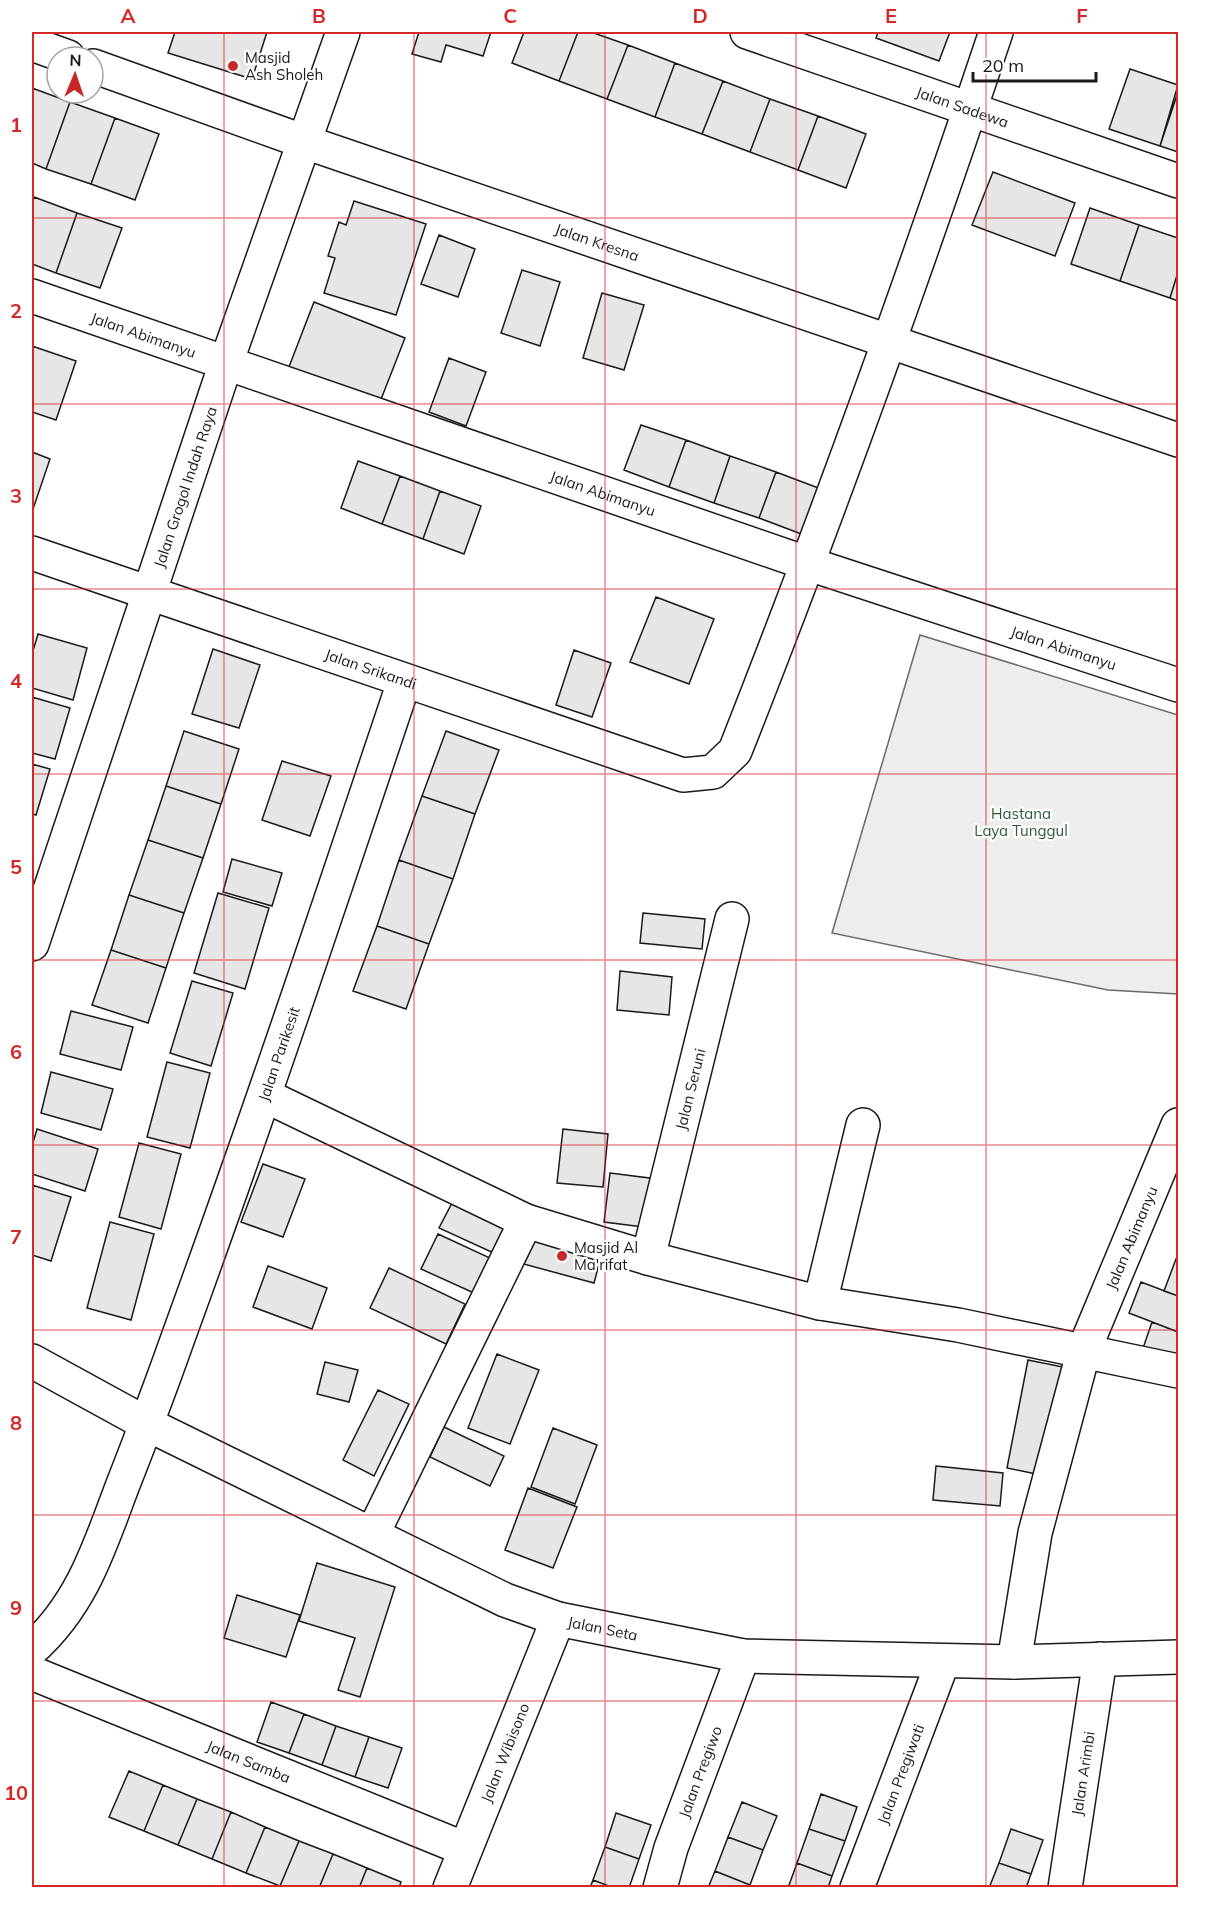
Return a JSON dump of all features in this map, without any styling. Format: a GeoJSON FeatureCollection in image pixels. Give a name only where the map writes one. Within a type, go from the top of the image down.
{"type":"FeatureCollection","features":[{"type":"Feature","properties":{"kind":"street","name":"Jalan Grogol Indah Raya"},"geometry":{"type":"LineString","coordinates":[[32,944],[226,363],[343,32]]}},
{"type":"Feature","properties":{"kind":"street","name":"Jalan Sadewa"},"geometry":{"type":"LineString","coordinates":[[747,32],[1179,181]]}},
{"type":"Feature","properties":{"kind":"street"},"geometry":{"type":"LineString","coordinates":[[809,564],[890,343],[996,32]]}},
{"type":"Feature","properties":{"kind":"street","name":"Jalan Kresna"},"geometry":{"type":"LineString","coordinates":[[105,70],[305,142],[1179,440]]}},
{"type":"Feature","properties":{"kind":"street","name":"Jalan Abimanyu"},"geometry":{"type":"LineString","coordinates":[[32,296],[809,564],[1179,685]]}},
{"type":"Feature","properties":{"kind":"street","name":"Jalan Srikandi"},"geometry":{"type":"LineString","coordinates":[[32,553],[404,682],[683,775],[713,771],[735,751],[809,564]]}},
{"type":"Feature","properties":{"kind":"street","name":"Jalan Parikesit"},"geometry":{"type":"LineString","coordinates":[[32,1649],[52,1631],[74,1602],[91,1567],[147,1424],[266,1096],[404,682]]}},
{"type":"Feature","properties":{"kind":"street","name":"Jalan Seruni"},"geometry":{"type":"LineString","coordinates":[[648,1258],[732,919]]}},
{"type":"Feature","properties":{"kind":"street"},"geometry":{"type":"LineString","coordinates":[[266,1096],[526,1221],[648,1258],[820,1303],[958,1325],[1179,1371]]}},
{"type":"Feature","properties":{"kind":"street"},"geometry":{"type":"LineString","coordinates":[[820,1303],[863,1125]]}},
{"type":"Feature","properties":{"kind":"street","name":"Jalan Abimanyu"},"geometry":{"type":"LineString","coordinates":[[1014,1662],[1035,1533],[1084,1350],[1179,1125]]}},
{"type":"Feature","properties":{"kind":"street"},"geometry":{"type":"LineString","coordinates":[[373,1533],[526,1221]]}},
{"type":"Feature","properties":{"kind":"street","name":"Jalan Seta"},"geometry":{"type":"LineString","coordinates":[[32,1361],[147,1424],[506,1600],[558,1619],[743,1656],[1014,1662],[1179,1657]]}},
{"type":"Feature","properties":{"kind":"street","name":"Jalan Wibisono"},"geometry":{"type":"LineString","coordinates":[[450,1887],[558,1619]]}},
{"type":"Feature","properties":{"kind":"street","name":"Jalan Pregiwo"},"geometry":{"type":"LineString","coordinates":[[660,1887],[671,1848],[743,1656]]}},
{"type":"Feature","properties":{"kind":"street","name":"Jalan Arimbi"},"geometry":{"type":"LineString","coordinates":[[1065,1887],[1100,1659]]}},
{"type":"Feature","properties":{"kind":"street","name":"Jalan Pregiwati"},"geometry":{"type":"LineString","coordinates":[[857,1887],[943,1661]]}},
{"type":"Feature","properties":{"kind":"street","name":"Jalan Samba"},"geometry":{"type":"LineString","coordinates":[[32,1672],[465,1849]]}},
{"type":"Feature","properties":{"kind":"green space","name":"Hastana Laya Tunggul"},"geometry":{"type":"Polygon","coordinates":[[[920,635],[1178,715],[1178,994],[1108,990],[832,933],[920,635]]]}},
{"type":"Feature","properties":{"kind":"building","name":"Masjid Ash Sholeh"},"geometry":{"type":"Polygon","coordinates":[[[175,32],[267,32],[252,79],[168,53],[175,32]]]}},
{"type":"Feature","properties":{"kind":"building"},"geometry":{"type":"Polygon","coordinates":[[[419,32],[491,32],[483,56],[446,45],[441,62],[412,54],[419,32]]]}},
{"type":"Feature","properties":{"kind":"building"},"geometry":{"type":"Polygon","coordinates":[[[524,32],[578,32],[559,81],[512,63],[524,32]]]}},
{"type":"Feature","properties":{"kind":"building"},"geometry":{"type":"Polygon","coordinates":[[[578,32],[591,32],[628,45],[607,99],[559,81],[578,32]]]}},
{"type":"Feature","properties":{"kind":"building"},"geometry":{"type":"Polygon","coordinates":[[[878,32],[950,32],[939,61],[876,38],[878,32]]]}},
{"type":"Feature","properties":{"kind":"building"},"geometry":{"type":"Polygon","coordinates":[[[628,45],[675,63],[655,117],[607,99],[628,45]]]}},
{"type":"Feature","properties":{"kind":"building"},"geometry":{"type":"Polygon","coordinates":[[[675,63],[723,81],[702,134],[655,117],[675,63]]]}},
{"type":"Feature","properties":{"kind":"building"},"geometry":{"type":"Polygon","coordinates":[[[1130,69],[1178,85],[1160,146],[1109,129],[1130,69]]]}},
{"type":"Feature","properties":{"kind":"building"},"geometry":{"type":"Polygon","coordinates":[[[723,81],[770,99],[750,152],[702,134],[723,81]]]}},
{"type":"Feature","properties":{"kind":"building"},"geometry":{"type":"Polygon","coordinates":[[[32,88],[45,93],[45,105],[69,105],[46,169],[32,163],[32,88]]]}},
{"type":"Feature","properties":{"kind":"building"},"geometry":{"type":"Polygon","coordinates":[[[1178,92],[1178,152],[1160,146],[1178,92]]]}},
{"type":"Feature","properties":{"kind":"building"},"geometry":{"type":"Polygon","coordinates":[[[770,99],[818,116],[798,170],[750,152],[770,99]]]}},
{"type":"Feature","properties":{"kind":"building"},"geometry":{"type":"Polygon","coordinates":[[[69,105],[78,105],[115,118],[91,184],[46,169],[69,105]]]}},
{"type":"Feature","properties":{"kind":"building"},"geometry":{"type":"Polygon","coordinates":[[[818,116],[866,134],[846,188],[798,170],[818,116]]]}},
{"type":"Feature","properties":{"kind":"building"},"geometry":{"type":"Polygon","coordinates":[[[115,118],[159,134],[135,200],[91,184],[115,118]]]}},
{"type":"Feature","properties":{"kind":"building"},"geometry":{"type":"Polygon","coordinates":[[[993,172],[1075,203],[1055,256],[972,225],[993,172]]]}},
{"type":"Feature","properties":{"kind":"building"},"geometry":{"type":"Polygon","coordinates":[[[34,197],[77,213],[56,273],[32,264],[34,197]]]}},
{"type":"Feature","properties":{"kind":"building"},"geometry":{"type":"Polygon","coordinates":[[[354,201],[426,224],[396,315],[324,293],[335,258],[328,256],[339,222],[346,225],[354,201]]]}},
{"type":"Feature","properties":{"kind":"building"},"geometry":{"type":"Polygon","coordinates":[[[1090,208],[1139,225],[1120,281],[1071,264],[1090,208]]]}},
{"type":"Feature","properties":{"kind":"building"},"geometry":{"type":"Polygon","coordinates":[[[77,213],[122,228],[100,288],[56,273],[77,213]]]}},
{"type":"Feature","properties":{"kind":"building"},"geometry":{"type":"Polygon","coordinates":[[[1139,225],[1178,238],[1178,272],[1170,298],[1120,281],[1139,225]]]}},
{"type":"Feature","properties":{"kind":"building"},"geometry":{"type":"Polygon","coordinates":[[[439,235],[475,249],[458,297],[421,284],[439,235]]]}},
{"type":"Feature","properties":{"kind":"building"},"geometry":{"type":"Polygon","coordinates":[[[522,270],[560,282],[540,346],[501,333],[522,270]]]}},
{"type":"Feature","properties":{"kind":"building"},"geometry":{"type":"Polygon","coordinates":[[[1178,272],[1178,301],[1170,298],[1178,272]]]}},
{"type":"Feature","properties":{"kind":"building"},"geometry":{"type":"Polygon","coordinates":[[[602,293],[644,305],[624,370],[583,358],[602,293]]]}},
{"type":"Feature","properties":{"kind":"building"},"geometry":{"type":"Polygon","coordinates":[[[314,302],[405,338],[378,407],[287,372],[314,302]]]}},
{"type":"Feature","properties":{"kind":"building"},"geometry":{"type":"Polygon","coordinates":[[[32,346],[76,361],[56,420],[32,412],[32,346]]]}},
{"type":"Feature","properties":{"kind":"building"},"geometry":{"type":"Polygon","coordinates":[[[449,358],[486,372],[466,426],[429,412],[449,358]]]}},
{"type":"Feature","properties":{"kind":"building"},"geometry":{"type":"Polygon","coordinates":[[[641,425],[686,440],[669,487],[624,470],[641,425]]]}},
{"type":"Feature","properties":{"kind":"building"},"geometry":{"type":"Polygon","coordinates":[[[686,440],[730,456],[714,503],[669,487],[686,440]]]}},
{"type":"Feature","properties":{"kind":"building"},"geometry":{"type":"Polygon","coordinates":[[[32,452],[50,459],[32,512],[32,452]]]}},
{"type":"Feature","properties":{"kind":"building"},"geometry":{"type":"Polygon","coordinates":[[[730,456],[776,472],[759,518],[714,503],[730,456]]]}},
{"type":"Feature","properties":{"kind":"building"},"geometry":{"type":"Polygon","coordinates":[[[358,461],[400,476],[382,524],[341,508],[358,461]]]}},
{"type":"Feature","properties":{"kind":"building"},"geometry":{"type":"Polygon","coordinates":[[[776,472],[821,489],[804,535],[759,518],[776,472]]]}},
{"type":"Feature","properties":{"kind":"building"},"geometry":{"type":"Polygon","coordinates":[[[400,476],[440,491],[423,539],[382,524],[400,476]]]}},
{"type":"Feature","properties":{"kind":"building"},"geometry":{"type":"Polygon","coordinates":[[[440,491],[481,506],[464,554],[423,539],[440,491]]]}},
{"type":"Feature","properties":{"kind":"building"},"geometry":{"type":"Polygon","coordinates":[[[656,597],[714,619],[689,684],[630,662],[656,597]]]}},
{"type":"Feature","properties":{"kind":"building"},"geometry":{"type":"Polygon","coordinates":[[[38,634],[87,648],[73,700],[32,688],[32,654],[38,634]]]}},
{"type":"Feature","properties":{"kind":"building"},"geometry":{"type":"Polygon","coordinates":[[[213,649],[260,665],[239,728],[192,714],[213,649]]]}},
{"type":"Feature","properties":{"kind":"building"},"geometry":{"type":"Polygon","coordinates":[[[574,650],[611,663],[592,717],[556,705],[574,650]]]}},
{"type":"Feature","properties":{"kind":"building"},"geometry":{"type":"Polygon","coordinates":[[[32,697],[70,708],[55,759],[32,753],[32,697]]]}},
{"type":"Feature","properties":{"kind":"building"},"geometry":{"type":"Polygon","coordinates":[[[184,731],[239,749],[221,804],[166,786],[184,731]]]}},
{"type":"Feature","properties":{"kind":"building"},"geometry":{"type":"Polygon","coordinates":[[[446,731],[499,750],[475,814],[422,796],[446,731]]]}},
{"type":"Feature","properties":{"kind":"building"},"geometry":{"type":"Polygon","coordinates":[[[282,761],[331,776],[310,836],[262,820],[282,761]]]}},
{"type":"Feature","properties":{"kind":"building"},"geometry":{"type":"Polygon","coordinates":[[[32,764],[50,769],[36,815],[32,814],[32,764]]]}},
{"type":"Feature","properties":{"kind":"building"},"geometry":{"type":"Polygon","coordinates":[[[166,786],[221,804],[203,858],[148,840],[166,786]]]}},
{"type":"Feature","properties":{"kind":"building"},"geometry":{"type":"Polygon","coordinates":[[[422,796],[475,814],[453,879],[399,860],[422,796]]]}},
{"type":"Feature","properties":{"kind":"building"},"geometry":{"type":"Polygon","coordinates":[[[148,840],[203,858],[184,913],[129,895],[148,840]]]}},
{"type":"Feature","properties":{"kind":"building"},"geometry":{"type":"Polygon","coordinates":[[[232,859],[282,873],[272,906],[223,892],[232,859]]]}},
{"type":"Feature","properties":{"kind":"building"},"geometry":{"type":"Polygon","coordinates":[[[399,860],[453,879],[429,944],[377,926],[399,860]]]}},
{"type":"Feature","properties":{"kind":"building"},"geometry":{"type":"Polygon","coordinates":[[[218,893],[269,908],[245,989],[194,973],[218,893]]]}},
{"type":"Feature","properties":{"kind":"building"},"geometry":{"type":"Polygon","coordinates":[[[129,895],[184,913],[166,968],[111,950],[129,895]]]}},
{"type":"Feature","properties":{"kind":"building"},"geometry":{"type":"Polygon","coordinates":[[[643,913],[705,919],[702,949],[640,943],[643,913]]]}},
{"type":"Feature","properties":{"kind":"building"},"geometry":{"type":"Polygon","coordinates":[[[377,926],[429,944],[406,1009],[353,991],[377,926]]]}},
{"type":"Feature","properties":{"kind":"building"},"geometry":{"type":"Polygon","coordinates":[[[111,950],[166,968],[148,1023],[92,1005],[111,950]]]}},
{"type":"Feature","properties":{"kind":"building"},"geometry":{"type":"Polygon","coordinates":[[[620,971],[672,977],[669,1015],[617,1010],[620,971]]]}},
{"type":"Feature","properties":{"kind":"building"},"geometry":{"type":"Polygon","coordinates":[[[192,981],[233,993],[211,1066],[170,1053],[192,981]]]}},
{"type":"Feature","properties":{"kind":"building"},"geometry":{"type":"Polygon","coordinates":[[[71,1011],[133,1027],[121,1070],[60,1054],[71,1011]]]}},
{"type":"Feature","properties":{"kind":"building"},"geometry":{"type":"Polygon","coordinates":[[[167,1062],[210,1073],[190,1148],[147,1137],[167,1062]]]}},
{"type":"Feature","properties":{"kind":"building"},"geometry":{"type":"Polygon","coordinates":[[[51,1072],[113,1089],[101,1130],[41,1113],[51,1072]]]}},
{"type":"Feature","properties":{"kind":"building"},"geometry":{"type":"Polygon","coordinates":[[[37,1129],[98,1149],[85,1191],[32,1174],[32,1146],[37,1129]]]}},
{"type":"Feature","properties":{"kind":"building"},"geometry":{"type":"Polygon","coordinates":[[[563,1129],[608,1134],[603,1187],[557,1183],[563,1129]]]}},
{"type":"Feature","properties":{"kind":"building"},"geometry":{"type":"Polygon","coordinates":[[[139,1143],[181,1154],[161,1229],[119,1217],[139,1143]]]}},
{"type":"Feature","properties":{"kind":"building"},"geometry":{"type":"Polygon","coordinates":[[[263,1164],[305,1179],[283,1237],[241,1222],[263,1164]]]}},
{"type":"Feature","properties":{"kind":"building"},"geometry":{"type":"Polygon","coordinates":[[[610,1173],[657,1179],[651,1228],[604,1222],[610,1173]]]}},
{"type":"Feature","properties":{"kind":"building"},"geometry":{"type":"Polygon","coordinates":[[[32,1185],[71,1197],[51,1261],[32,1255],[32,1185]]]}},
{"type":"Feature","properties":{"kind":"building"},"geometry":{"type":"Polygon","coordinates":[[[452,1203],[510,1230],[498,1255],[439,1228],[452,1203]]]}},
{"type":"Feature","properties":{"kind":"building"},"geometry":{"type":"Polygon","coordinates":[[[110,1222],[154,1234],[131,1320],[87,1308],[110,1222]]]}},
{"type":"Feature","properties":{"kind":"building","name":"Masjid Al Ma'rifat"},"geometry":{"type":"Polygon","coordinates":[[[529,1228],[603,1249],[594,1283],[520,1263],[529,1228]]]}},
{"type":"Feature","properties":{"kind":"building"},"geometry":{"type":"Polygon","coordinates":[[[438,1234],[490,1258],[474,1293],[421,1269],[438,1234]]]}},
{"type":"Feature","properties":{"kind":"building"},"geometry":{"type":"Polygon","coordinates":[[[1176,1259],[1178,1260],[1178,1296],[1164,1291],[1176,1259]]]}},
{"type":"Feature","properties":{"kind":"building"},"geometry":{"type":"Polygon","coordinates":[[[268,1266],[327,1288],[312,1329],[253,1307],[268,1266]]]}},
{"type":"Feature","properties":{"kind":"building"},"geometry":{"type":"Polygon","coordinates":[[[389,1268],[465,1304],[446,1344],[370,1308],[389,1268]]]}},
{"type":"Feature","properties":{"kind":"building"},"geometry":{"type":"Polygon","coordinates":[[[1141,1282],[1178,1296],[1178,1332],[1129,1313],[1141,1282]]]}},
{"type":"Feature","properties":{"kind":"building"},"geometry":{"type":"Polygon","coordinates":[[[1152,1322],[1178,1332],[1178,1367],[1141,1354],[1152,1322]]]}},
{"type":"Feature","properties":{"kind":"building"},"geometry":{"type":"Polygon","coordinates":[[[497,1354],[539,1370],[510,1444],[468,1428],[497,1354]]]}},
{"type":"Feature","properties":{"kind":"building"},"geometry":{"type":"Polygon","coordinates":[[[1028,1360],[1063,1367],[1041,1475],[1007,1468],[1028,1360]]]}},
{"type":"Feature","properties":{"kind":"building"},"geometry":{"type":"Polygon","coordinates":[[[325,1362],[358,1370],[349,1402],[317,1394],[325,1362]]]}},
{"type":"Feature","properties":{"kind":"building"},"geometry":{"type":"Polygon","coordinates":[[[378,1390],[409,1404],[374,1476],[343,1460],[378,1390]]]}},
{"type":"Feature","properties":{"kind":"building"},"geometry":{"type":"Polygon","coordinates":[[[444,1427],[504,1456],[490,1486],[430,1457],[444,1427]]]}},
{"type":"Feature","properties":{"kind":"building"},"geometry":{"type":"Polygon","coordinates":[[[553,1428],[597,1445],[575,1504],[531,1487],[553,1428]]]}},
{"type":"Feature","properties":{"kind":"building"},"geometry":{"type":"Polygon","coordinates":[[[936,1466],[1003,1473],[1000,1506],[933,1500],[936,1466]]]}},
{"type":"Feature","properties":{"kind":"building"},"geometry":{"type":"Polygon","coordinates":[[[528,1488],[577,1507],[553,1568],[505,1550],[528,1488]]]}},
{"type":"Feature","properties":{"kind":"building"},"geometry":{"type":"Polygon","coordinates":[[[317,1563],[395,1587],[360,1697],[338,1690],[355,1638],[299,1621],[317,1563]]]}},
{"type":"Feature","properties":{"kind":"building"},"geometry":{"type":"Polygon","coordinates":[[[237,1595],[300,1615],[286,1657],[224,1638],[237,1595]]]}},
{"type":"Feature","properties":{"kind":"building"},"geometry":{"type":"Polygon","coordinates":[[[271,1702],[304,1714],[289,1753],[257,1742],[271,1702]]]}},
{"type":"Feature","properties":{"kind":"building"},"geometry":{"type":"Polygon","coordinates":[[[304,1714],[336,1726],[322,1765],[289,1753],[304,1714]]]}},
{"type":"Feature","properties":{"kind":"building"},"geometry":{"type":"Polygon","coordinates":[[[336,1726],[369,1737],[355,1777],[322,1765],[336,1726]]]}},
{"type":"Feature","properties":{"kind":"building"},"geometry":{"type":"Polygon","coordinates":[[[369,1737],[402,1748],[388,1788],[355,1777],[369,1737]]]}},
{"type":"Feature","properties":{"kind":"building"},"geometry":{"type":"Polygon","coordinates":[[[129,1771],[163,1785],[144,1831],[109,1817],[129,1771]]]}},
{"type":"Feature","properties":{"kind":"building"},"geometry":{"type":"Polygon","coordinates":[[[163,1785],[197,1799],[178,1845],[144,1831],[163,1785]]]}},
{"type":"Feature","properties":{"kind":"building"},"geometry":{"type":"Polygon","coordinates":[[[821,1794],[857,1807],[845,1841],[809,1829],[821,1794]]]}},
{"type":"Feature","properties":{"kind":"building"},"geometry":{"type":"Polygon","coordinates":[[[197,1799],[231,1812],[212,1859],[178,1845],[197,1799]]]}},
{"type":"Feature","properties":{"kind":"building"},"geometry":{"type":"Polygon","coordinates":[[[742,1802],[777,1816],[763,1850],[728,1837],[742,1802]]]}},
{"type":"Feature","properties":{"kind":"building"},"geometry":{"type":"Polygon","coordinates":[[[231,1812],[265,1827],[246,1873],[212,1859],[231,1812]]]}},
{"type":"Feature","properties":{"kind":"building"},"geometry":{"type":"Polygon","coordinates":[[[616,1813],[651,1825],[639,1859],[605,1847],[616,1813]]]}},
{"type":"Feature","properties":{"kind":"building"},"geometry":{"type":"Polygon","coordinates":[[[265,1827],[299,1841],[280,1886],[246,1873],[265,1827]]]}},
{"type":"Feature","properties":{"kind":"building"},"geometry":{"type":"Polygon","coordinates":[[[809,1829],[845,1841],[832,1876],[797,1863],[809,1829]]]}},
{"type":"Feature","properties":{"kind":"building"},"geometry":{"type":"Polygon","coordinates":[[[1011,1829],[1043,1840],[1031,1874],[999,1863],[1011,1829]]]}},
{"type":"Feature","properties":{"kind":"building"},"geometry":{"type":"Polygon","coordinates":[[[728,1837],[763,1850],[750,1885],[715,1871],[728,1837]]]}},
{"type":"Feature","properties":{"kind":"building"},"geometry":{"type":"Polygon","coordinates":[[[299,1841],[333,1854],[319,1888],[280,1886],[299,1841]]]}},
{"type":"Feature","properties":{"kind":"building"},"geometry":{"type":"Polygon","coordinates":[[[605,1847],[639,1859],[629,1888],[614,1888],[593,1880],[605,1847]]]}},
{"type":"Feature","properties":{"kind":"building"},"geometry":{"type":"Polygon","coordinates":[[[333,1854],[367,1868],[359,1888],[319,1888],[333,1854]]]}},
{"type":"Feature","properties":{"kind":"building"},"geometry":{"type":"Polygon","coordinates":[[[797,1863],[832,1876],[828,1888],[788,1888],[797,1863]]]}},
{"type":"Feature","properties":{"kind":"building"},"geometry":{"type":"Polygon","coordinates":[[[999,1863],[1031,1874],[1026,1888],[989,1888],[999,1863]]]}},
{"type":"Feature","properties":{"kind":"building"},"geometry":{"type":"Polygon","coordinates":[[[367,1868],[401,1882],[399,1888],[359,1888],[367,1868]]]}},
{"type":"Feature","properties":{"kind":"building"},"geometry":{"type":"Polygon","coordinates":[[[715,1871],[750,1885],[749,1888],[708,1888],[715,1871]]]}},
{"type":"Feature","properties":{"kind":"building"},"geometry":{"type":"Polygon","coordinates":[[[593,1880],[614,1888],[590,1888],[593,1880]]]}},
{"type":"Feature","properties":{"kind":"place","name":"Masjid Ash Sholeh"},"geometry":{"type":"Point","coordinates":[233,66]}},
{"type":"Feature","properties":{"kind":"place","name":"Masjid Al Ma'rifat"},"geometry":{"type":"Point","coordinates":[562,1256]}}]}
